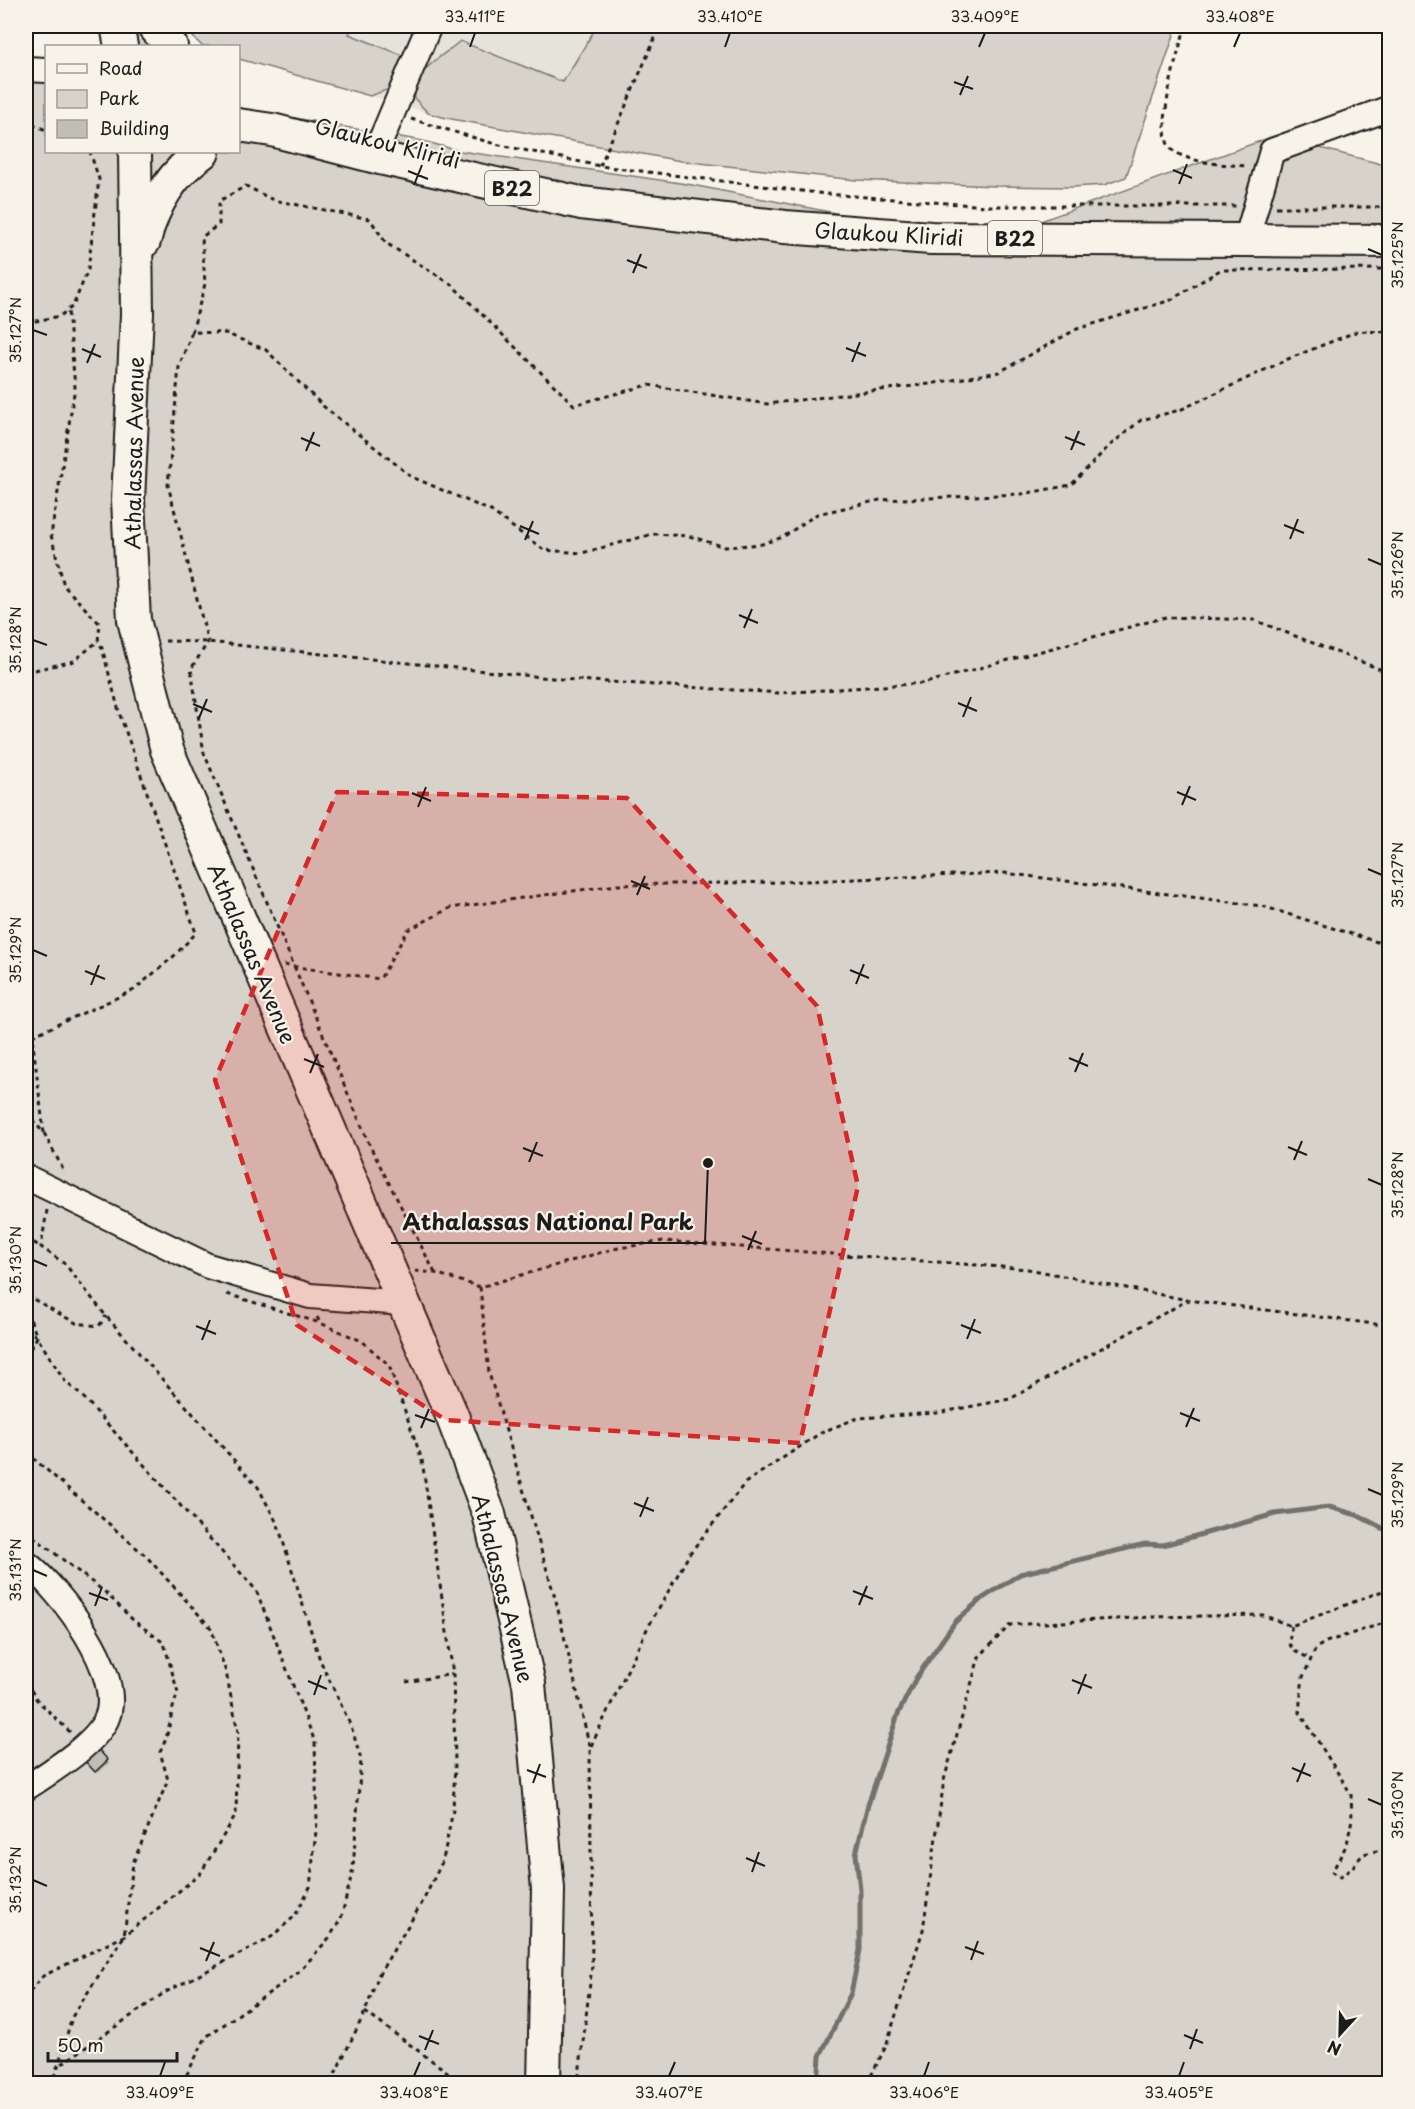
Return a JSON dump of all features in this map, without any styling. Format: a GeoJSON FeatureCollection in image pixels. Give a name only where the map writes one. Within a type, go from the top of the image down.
{"type":"FeatureCollection","features":[{"type":"Feature","properties":{"kind":"main road"},"geometry":{"type":"LineString","coordinates":[[117,26],[121,45]]}},
{"type":"Feature","properties":{"kind":"main road"},"geometry":{"type":"LineString","coordinates":[[154,26],[170,45]]}},
{"type":"Feature","properties":{"kind":"main road","name":"Glaukou Kliridi"},"geometry":{"type":"LineString","coordinates":[[241,115],[386,127],[641,209]]}},
{"type":"Feature","properties":{"kind":"main road","name":"Glaukou Kliridi"},"geometry":{"type":"LineString","coordinates":[[241,115],[272,130],[384,159],[581,203],[785,227],[931,238],[1389,241]]}},
{"type":"Feature","properties":{"kind":"main road","name":"Athalassas Avenue"},"geometry":{"type":"LineString","coordinates":[[135,153],[138,275],[128,500],[134,620],[167,750],[255,961],[451,1413],[489,1514],[530,1684],[548,1889],[544,2084]]}},
{"type":"Feature","properties":{"kind":"main road"},"geometry":{"type":"LineString","coordinates":[[138,275],[143,245],[155,207],[176,176],[202,153]]}},
{"type":"Feature","properties":{"kind":"street"},"geometry":{"type":"LineString","coordinates":[[386,127],[429,26]]}},
{"type":"Feature","properties":{"kind":"street"},"geometry":{"type":"LineString","coordinates":[[26,69],[45,70]]}},
{"type":"Feature","properties":{"kind":"street"},"geometry":{"type":"LineString","coordinates":[[1246,241],[1262,179],[1272,151],[1389,108]]}},
{"type":"Feature","properties":{"kind":"street"},"geometry":{"type":"LineString","coordinates":[[26,1177],[208,1266],[310,1296],[398,1290]]}},
{"type":"Feature","properties":{"kind":"street"},"geometry":{"type":"LineString","coordinates":[[26,1563],[63,1600],[92,1642],[111,1699],[106,1718],[97,1732],[51,1771],[26,1788]]}},
{"type":"Feature","properties":{"kind":"path"},"geometry":{"type":"LineString","coordinates":[[600,166],[660,26]]}},
{"type":"Feature","properties":{"kind":"path"},"geometry":{"type":"LineString","coordinates":[[1186,26],[1177,51],[1163,130],[1169,148],[1183,156],[1213,164],[1248,166],[1262,179]]}},
{"type":"Feature","properties":{"kind":"path"},"geometry":{"type":"LineString","coordinates":[[26,118],[32,124],[45,130]]}},
{"type":"Feature","properties":{"kind":"path"},"geometry":{"type":"LineString","coordinates":[[386,127],[495,144],[600,166],[826,194],[987,207],[1389,207]]}},
{"type":"Feature","properties":{"kind":"path"},"geometry":{"type":"LineString","coordinates":[[26,322],[60,316],[73,306],[88,270],[99,179],[90,153]]}},
{"type":"Feature","properties":{"kind":"path"},"geometry":{"type":"LineString","coordinates":[[435,1273],[370,1146],[204,753],[190,669],[208,642],[168,485],[179,368],[205,284],[202,237],[219,224],[219,201],[246,186],[273,200],[370,219],[386,243],[451,284],[574,405],[648,384],[767,404],[999,372],[1077,329],[1171,300],[1220,270],[1389,269]]}},
{"type":"Feature","properties":{"kind":"path"},"geometry":{"type":"LineString","coordinates":[[32,1036],[134,990],[174,956],[196,933],[120,715],[98,641],[100,624],[64,586],[51,535],[75,387],[68,310]]}},
{"type":"Feature","properties":{"kind":"path"},"geometry":{"type":"LineString","coordinates":[[192,332],[225,333],[266,350],[322,406],[412,477],[491,511],[544,550],[582,553],[653,534],[689,536],[724,547],[762,544],[783,537],[817,514],[880,500],[1022,494],[1071,485],[1108,447],[1141,420],[1180,410],[1288,359],[1358,331],[1389,332]]}},
{"type":"Feature","properties":{"kind":"path"},"geometry":{"type":"LineString","coordinates":[[139,640],[208,642],[561,679],[780,693],[925,683],[1166,617],[1254,620],[1389,673]]}},
{"type":"Feature","properties":{"kind":"path"},"geometry":{"type":"LineString","coordinates":[[26,672],[74,661],[98,641]]}},
{"type":"Feature","properties":{"kind":"path"},"geometry":{"type":"LineString","coordinates":[[255,961],[380,979],[408,930],[450,908],[617,885],[781,882],[1004,873],[1262,906],[1389,946]]}},
{"type":"Feature","properties":{"kind":"path"},"geometry":{"type":"LineString","coordinates":[[26,1013],[32,1036],[44,1133]]}},
{"type":"Feature","properties":{"kind":"path"},"geometry":{"type":"LineString","coordinates":[[26,1113],[44,1133],[79,1201]]}},
{"type":"Feature","properties":{"kind":"path"},"geometry":{"type":"LineString","coordinates":[[26,1238],[41,1247]]}},
{"type":"Feature","properties":{"kind":"path"},"geometry":{"type":"LineString","coordinates":[[398,1290],[416,1271],[435,1273],[480,1287],[613,1249],[663,1241],[1028,1269],[1188,1300],[1389,1326]]}},
{"type":"Feature","properties":{"kind":"path"},"geometry":{"type":"LineString","coordinates":[[65,1264],[106,1316],[258,1487],[278,1525],[320,1660],[351,1726],[361,1759],[353,1869],[341,1918],[329,1938],[299,1972],[206,2037],[183,2084]]}},
{"type":"Feature","properties":{"kind":"path"},"geometry":{"type":"LineString","coordinates":[[480,1287],[489,1373],[556,1601],[590,1748],[592,1966],[578,2084]]}},
{"type":"Feature","properties":{"kind":"path"},"geometry":{"type":"LineString","coordinates":[[26,1294],[76,1323],[99,1326],[106,1316]]}},
{"type":"Feature","properties":{"kind":"path"},"geometry":{"type":"LineString","coordinates":[[26,1294],[27,1311],[38,1336],[65,1381],[85,1399],[256,1590],[315,1743],[317,1822],[310,1887],[295,1916],[269,1940],[164,1993],[56,2068]]}},
{"type":"Feature","properties":{"kind":"path"},"geometry":{"type":"LineString","coordinates":[[310,1296],[320,1323],[363,1341],[389,1365],[422,1460],[453,1674],[456,1763],[453,1810],[443,1860],[423,1901],[379,1974],[365,2012],[330,2084]]}},
{"type":"Feature","properties":{"kind":"path"},"geometry":{"type":"LineString","coordinates":[[590,1748],[647,1629],[690,1553],[745,1483],[822,1432],[858,1418],[937,1413],[1010,1399],[1188,1300]]}},
{"type":"Feature","properties":{"kind":"path"},"geometry":{"type":"LineString","coordinates":[[26,1328],[38,1336]]}},
{"type":"Feature","properties":{"kind":"path"},"geometry":{"type":"LineString","coordinates":[[26,1356],[38,1336]]}},
{"type":"Feature","properties":{"kind":"path"},"geometry":{"type":"LineString","coordinates":[[26,1452],[146,1556],[211,1628],[226,1672],[238,1732],[236,1815],[200,1874],[124,1936],[43,1976],[26,1996]]}},
{"type":"Feature","properties":{"kind":"path"},"geometry":{"type":"LineString","coordinates":[[26,1531],[106,1593],[133,1620],[164,1643],[178,1693],[170,1711],[169,1737],[160,1752],[168,1780],[133,1863],[124,1936],[72,2017],[53,2084]]}},
{"type":"Feature","properties":{"kind":"path"},"geometry":{"type":"LineString","coordinates":[[867,2084],[886,2046],[922,1930],[945,1780],[979,1657],[1010,1625],[1151,1617],[1263,1615],[1291,1626],[1389,1588]]}},
{"type":"Feature","properties":{"kind":"path"},"geometry":{"type":"LineString","coordinates":[[1389,1621],[1326,1642],[1316,1648],[1303,1677],[1299,1711],[1351,1794],[1352,1819],[1347,1844],[1332,1872],[1340,1877],[1352,1869],[1363,1854],[1389,1848]]}},
{"type":"Feature","properties":{"kind":"path"},"geometry":{"type":"LineString","coordinates":[[1291,1626],[1289,1644],[1296,1652],[1311,1659]]}},
{"type":"Feature","properties":{"kind":"path"},"geometry":{"type":"LineString","coordinates":[[406,1682],[453,1674]]}},
{"type":"Feature","properties":{"kind":"path"},"geometry":{"type":"LineString","coordinates":[[26,1682],[37,1700],[82,1745]]}},
{"type":"Feature","properties":{"kind":"path"},"geometry":{"type":"LineString","coordinates":[[365,2012],[464,2084]]}},
{"type":"Feature","properties":{"kind":"highlighted area"},"geometry":{"type":"Polygon","coordinates":[[[337,792],[627,798],[817,1006],[858,1186],[800,1443],[446,1420],[297,1325],[215,1080],[337,792]]]}},
{"type":"Feature","properties":{"kind":"shaded area"},"geometry":{"type":"Polygon","coordinates":[[[352,26],[597,26],[563,82],[460,42],[425,69],[415,99],[428,113],[370,96],[378,95],[407,57],[349,34],[352,26]]]}},
{"type":"Feature","properties":{"kind":"green space"},"geometry":{"type":"Polygon","coordinates":[[[135,26],[141,26],[158,45],[138,45],[135,26]]]}},
{"type":"Feature","properties":{"kind":"green space"},"geometry":{"type":"Polygon","coordinates":[[[182,26],[352,26],[349,34],[407,57],[395,87],[370,96],[240,59],[240,45],[201,45],[182,26]]]}},
{"type":"Feature","properties":{"kind":"green space"},"geometry":{"type":"Polygon","coordinates":[[[597,26],[1177,26],[1126,177],[1104,185],[995,186],[856,180],[681,161],[446,118],[428,113],[415,99],[415,89],[423,72],[460,41],[563,82],[597,26]]]}},
{"type":"Feature","properties":{"kind":"green space"},"geometry":{"type":"Polygon","coordinates":[[[26,78],[45,78],[45,153],[240,153],[240,108],[423,141],[460,151],[687,184],[983,242],[1274,136],[1389,166],[1389,2083],[26,2084],[26,78]]]}},
{"type":"Feature","properties":{"kind":"building"},"geometry":{"type":"Polygon","coordinates":[[[97,1748],[108,1760],[95,1772],[84,1760],[97,1748]]]}},
{"type":"Feature","properties":{"kind":"waterway"},"geometry":{"type":"LineString","coordinates":[[818,2084],[820,2056],[851,1993],[860,1950],[860,1890],[856,1854],[867,1808],[898,1714],[916,1678],[955,1622],[980,1600],[1020,1574],[1145,1544],[1163,1545],[1275,1514],[1329,1507],[1357,1515],[1390,1532]]}},
{"type":"Feature","properties":{"kind":"place","name":"Athalassas National Park"},"geometry":{"type":"Point","coordinates":[708,1163]}}]}
